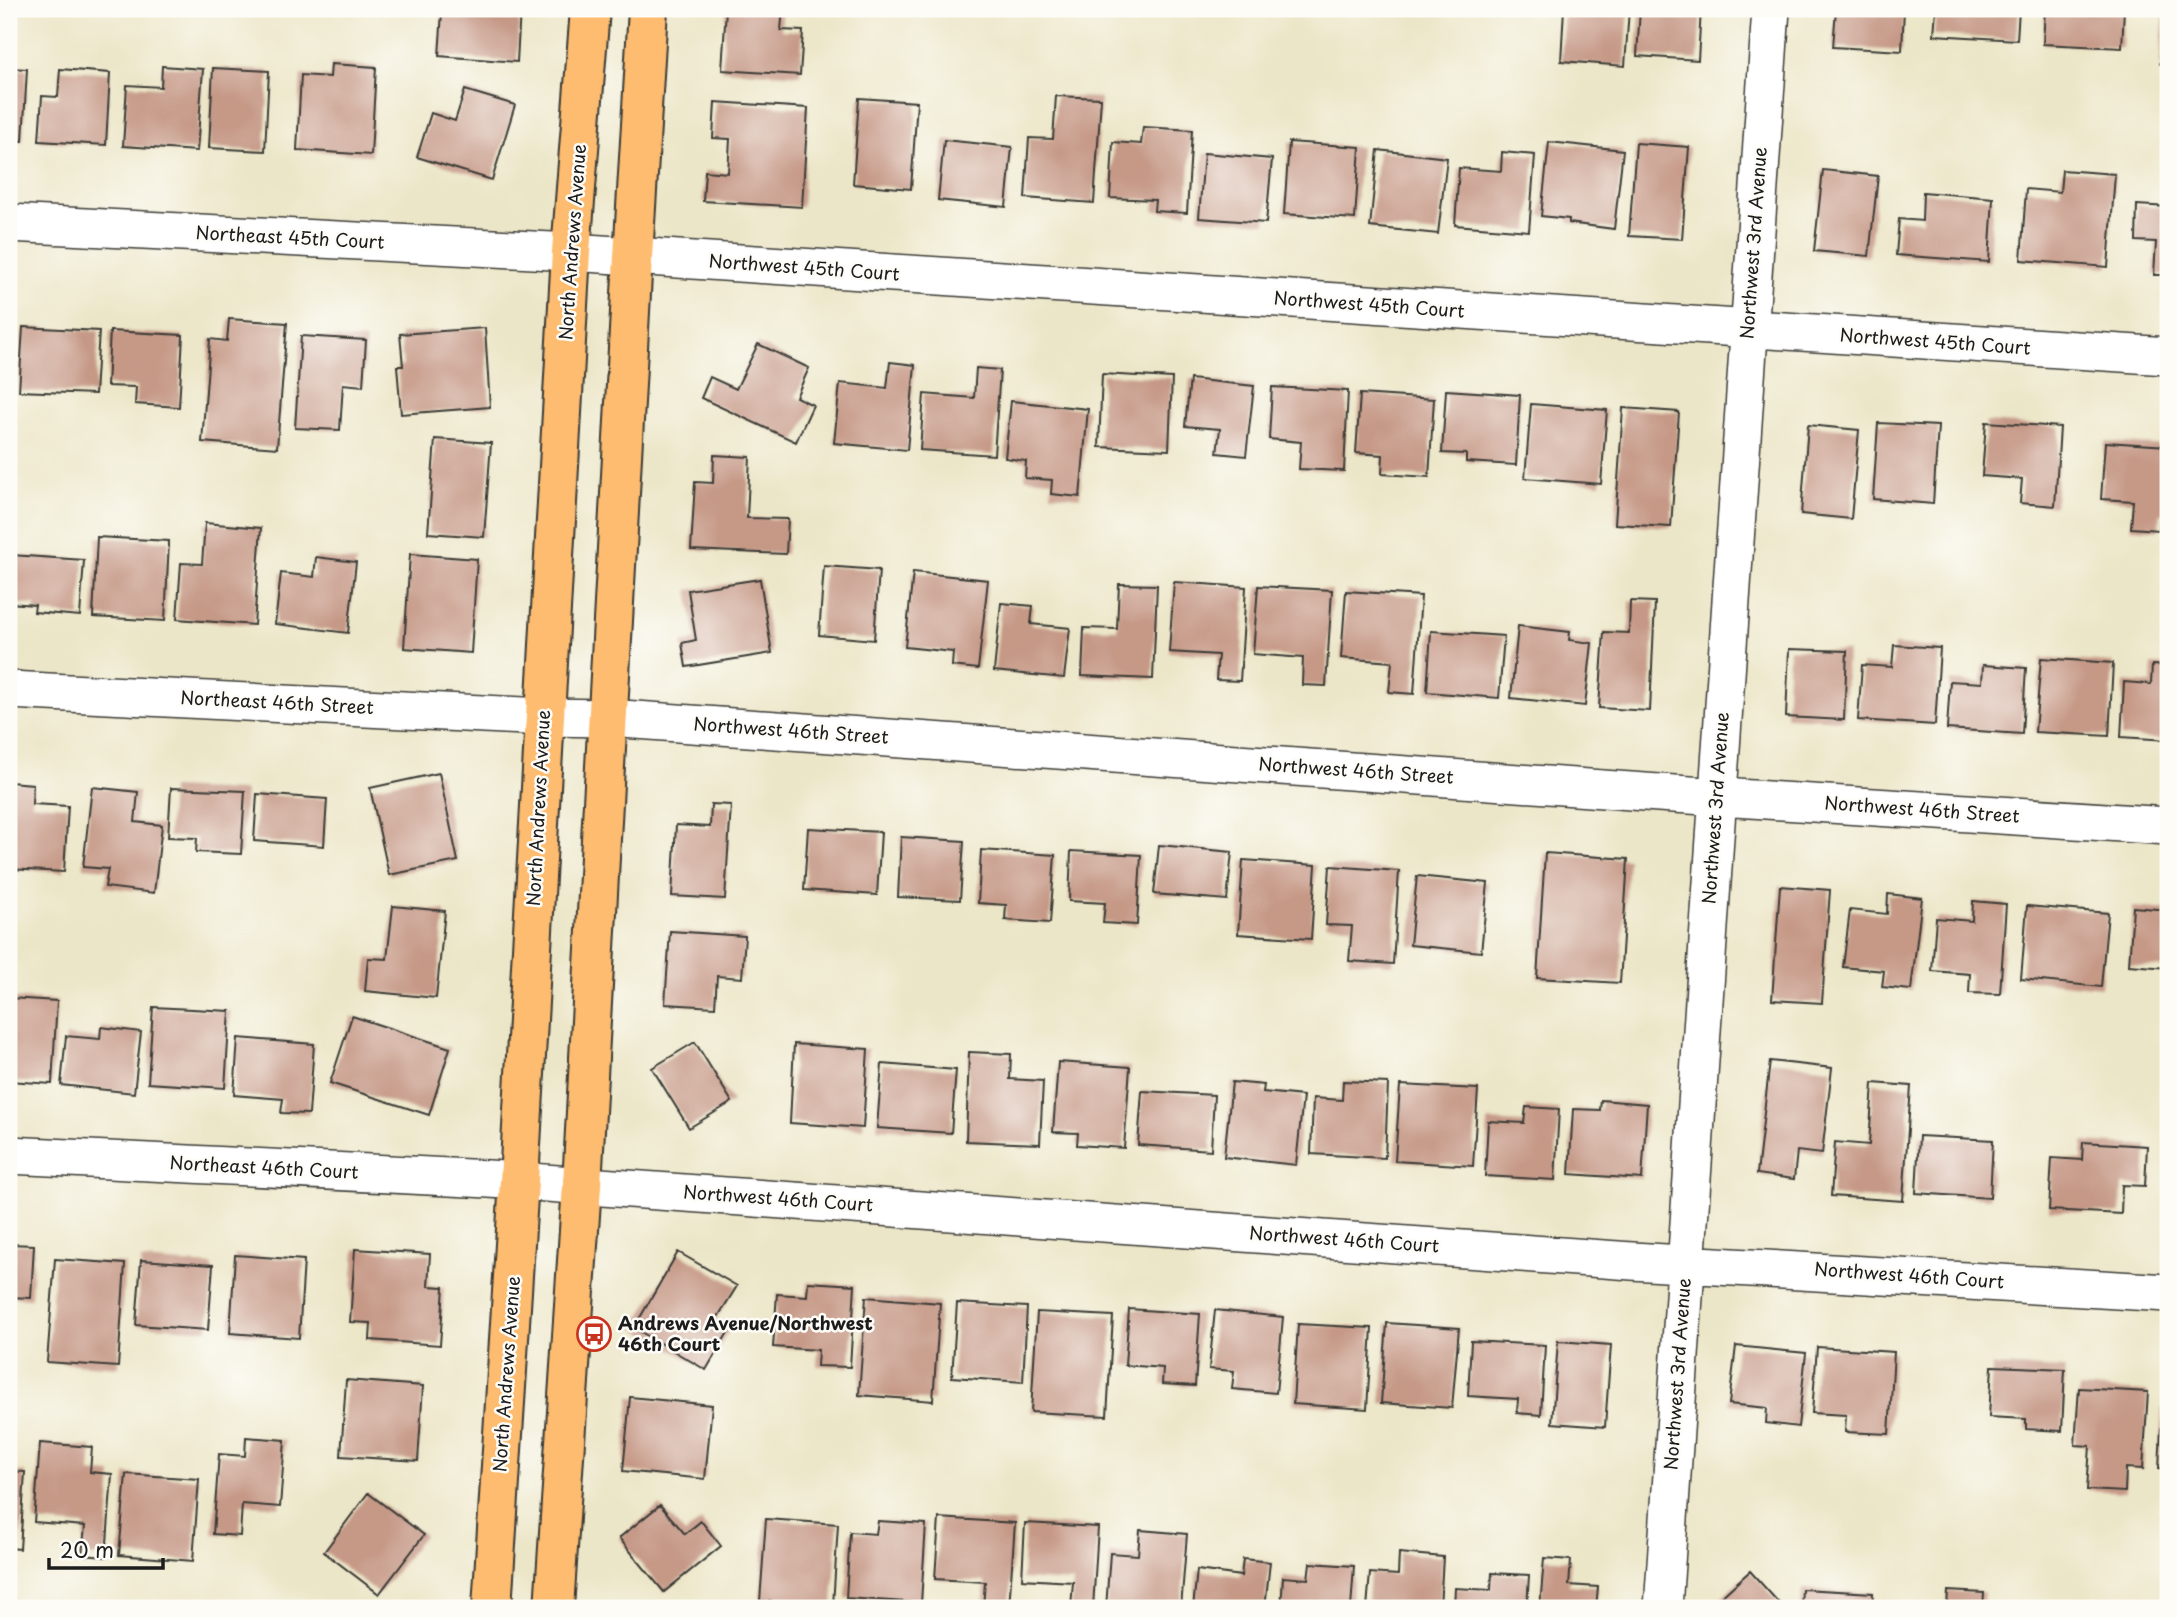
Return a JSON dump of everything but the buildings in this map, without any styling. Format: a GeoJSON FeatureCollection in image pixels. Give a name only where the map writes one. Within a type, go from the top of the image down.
{"type":"FeatureCollection","features":[{"type":"Feature","properties":{"kind":"main road","name":"North Andrews Avenue"},"geometry":{"type":"LineString","coordinates":[[492,1608],[519,1181],[571,253],[590,9]]}},
{"type":"Feature","properties":{"kind":"main road"},"geometry":{"type":"LineString","coordinates":[[554,1608],[582,1185],[648,9]]}},
{"type":"Feature","properties":{"kind":"street","name":"Northwest 3rd Avenue"},"geometry":{"type":"LineString","coordinates":[[1663,1608],[1771,9]]}},
{"type":"Feature","properties":{"kind":"street","name":"Northeast 45th Court"},"geometry":{"type":"LineString","coordinates":[[9,223],[571,253]]}},
{"type":"Feature","properties":{"kind":"street","name":"Northwest 45th Court"},"geometry":{"type":"LineString","coordinates":[[571,253],[2168,356]]}},
{"type":"Feature","properties":{"kind":"street","name":"Northeast 46th Street"},"geometry":{"type":"LineString","coordinates":[[9,690],[544,717]]}},
{"type":"Feature","properties":{"kind":"street","name":"Northwest 46th Street"},"geometry":{"type":"LineString","coordinates":[[544,717],[608,718],[1717,797],[2168,826]]}},
{"type":"Feature","properties":{"kind":"street","name":"Northeast 46th Court"},"geometry":{"type":"LineString","coordinates":[[9,1155],[519,1181]]}},
{"type":"Feature","properties":{"kind":"street","name":"Northwest 46th Court"},"geometry":{"type":"LineString","coordinates":[[519,1181],[1632,1261],[2168,1293]]}},
{"type":"Feature","properties":{"kind":"place","name":"Andrews Avenue/Northwest 46th Court"},"geometry":{"type":"Point","coordinates":[594,1334]}}]}
